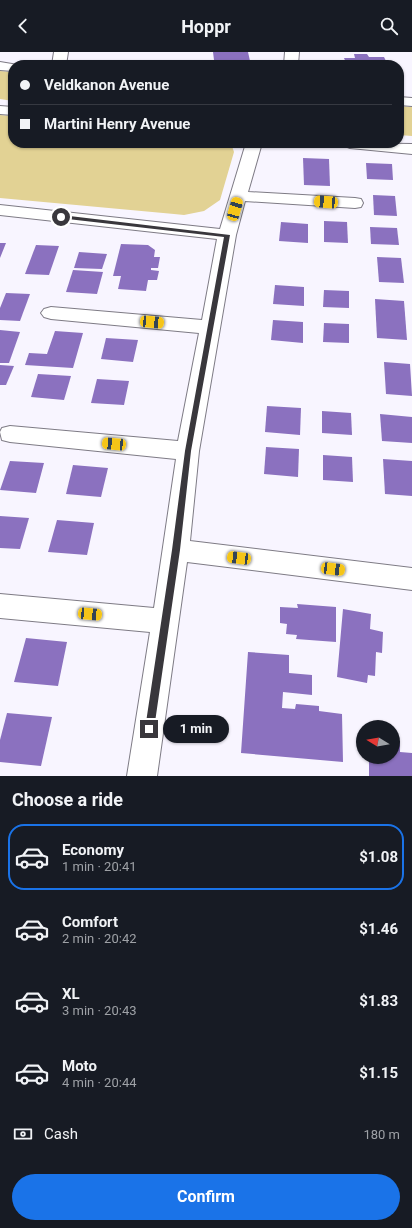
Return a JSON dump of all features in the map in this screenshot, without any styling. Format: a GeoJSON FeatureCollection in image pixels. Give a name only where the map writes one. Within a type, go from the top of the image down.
{"type":"FeatureCollection","features":[{"type":"Feature","properties":{"kind":"street"},"geometry":{"type":"LineString","coordinates":[[142,776],[166,621],[188,451],[227,235],[253,148]]}},
{"type":"Feature","properties":{"kind":"street"},"geometry":{"type":"LineString","coordinates":[[402,148],[412,149]]}},
{"type":"Feature","properties":{"kind":"street"},"geometry":{"type":"LineString","coordinates":[[239,196],[355,203]]}},
{"type":"Feature","properties":{"kind":"street"},"geometry":{"type":"LineString","coordinates":[[0,210],[227,235]]}},
{"type":"Feature","properties":{"kind":"street"},"geometry":{"type":"LineString","coordinates":[[51,313],[210,327]]}},
{"type":"Feature","properties":{"kind":"street"},"geometry":{"type":"LineString","coordinates":[[10,434],[188,451]]}},
{"type":"Feature","properties":{"kind":"street"},"geometry":{"type":"LineString","coordinates":[[176,550],[412,579]]}},
{"type":"Feature","properties":{"kind":"street"},"geometry":{"type":"LineString","coordinates":[[0,606],[166,621]]}},
{"type":"Feature","properties":{"kind":"shaded area"},"geometry":{"type":"Polygon","coordinates":[[[0,71],[8,72],[8,100],[0,99],[0,71]]]}},
{"type":"Feature","properties":{"kind":"shaded area"},"geometry":{"type":"Polygon","coordinates":[[[404,106],[412,107],[412,136],[404,135],[404,106]]]}},
{"type":"Feature","properties":{"kind":"shaded area"},"geometry":{"type":"Polygon","coordinates":[[[0,115],[8,116],[8,148],[233,148],[234,152],[220,200],[204,211],[184,215],[0,198],[0,115]]]}},
{"type":"Feature","properties":{"kind":"building"},"geometry":{"type":"Polygon","coordinates":[[[213,52],[248,52],[250,60],[225,60],[214,60],[213,52]]]}},
{"type":"Feature","properties":{"kind":"building"},"geometry":{"type":"Polygon","coordinates":[[[354,54],[367,54],[369,57],[384,57],[386,60],[345,60],[344,58],[355,58],[354,54]]]}},
{"type":"Feature","properties":{"kind":"building"},"geometry":{"type":"Polygon","coordinates":[[[303,158],[329,159],[330,186],[304,185],[303,158]]]}},
{"type":"Feature","properties":{"kind":"building"},"geometry":{"type":"Polygon","coordinates":[[[366,163],[392,164],[393,180],[367,179],[366,163]]]}},
{"type":"Feature","properties":{"kind":"building"},"geometry":{"type":"Polygon","coordinates":[[[373,195],[395,196],[397,216],[374,215],[373,195]]]}},
{"type":"Feature","properties":{"kind":"building"},"geometry":{"type":"Polygon","coordinates":[[[324,221],[347,222],[348,243],[324,242],[324,221]]]}},
{"type":"Feature","properties":{"kind":"building"},"geometry":{"type":"Polygon","coordinates":[[[281,222],[308,224],[308,243],[279,241],[281,222]]]}},
{"type":"Feature","properties":{"kind":"building"},"geometry":{"type":"Polygon","coordinates":[[[370,227],[397,228],[399,245],[371,244],[370,227]]]}},
{"type":"Feature","properties":{"kind":"building"},"geometry":{"type":"Polygon","coordinates":[[[0,243],[6,243],[0,258],[0,243]]]}},
{"type":"Feature","properties":{"kind":"building"},"geometry":{"type":"Polygon","coordinates":[[[121,244],[148,245],[155,250],[154,257],[160,257],[158,268],[151,268],[151,270],[159,271],[157,280],[148,280],[146,291],[118,289],[121,276],[113,276],[121,244]]]}},
{"type":"Feature","properties":{"kind":"building"},"geometry":{"type":"Polygon","coordinates":[[[36,245],[59,246],[49,275],[25,274],[36,245]]]}},
{"type":"Feature","properties":{"kind":"building"},"geometry":{"type":"Polygon","coordinates":[[[79,252],[107,254],[102,269],[74,268],[79,252]]]}},
{"type":"Feature","properties":{"kind":"building"},"geometry":{"type":"Polygon","coordinates":[[[377,257],[401,258],[404,283],[379,282],[377,257]]]}},
{"type":"Feature","properties":{"kind":"building"},"geometry":{"type":"Polygon","coordinates":[[[73,270],[103,272],[97,294],[66,292],[73,270]]]}},
{"type":"Feature","properties":{"kind":"building"},"geometry":{"type":"Polygon","coordinates":[[[275,285],[304,287],[304,306],[273,304],[275,285]]]}},
{"type":"Feature","properties":{"kind":"building"},"geometry":{"type":"Polygon","coordinates":[[[324,290],[349,291],[349,308],[323,307],[324,290]]]}},
{"type":"Feature","properties":{"kind":"building"},"geometry":{"type":"Polygon","coordinates":[[[6,293],[30,294],[20,321],[0,320],[0,308],[6,293]]]}},
{"type":"Feature","properties":{"kind":"building"},"geometry":{"type":"Polygon","coordinates":[[[375,299],[404,301],[407,340],[377,338],[375,299]]]}},
{"type":"Feature","properties":{"kind":"building"},"geometry":{"type":"Polygon","coordinates":[[[273,320],[303,322],[303,343],[271,340],[273,320]]]}},
{"type":"Feature","properties":{"kind":"building"},"geometry":{"type":"Polygon","coordinates":[[[324,323],[349,324],[349,343],[323,342],[324,323]]]}},
{"type":"Feature","properties":{"kind":"building"},"geometry":{"type":"Polygon","coordinates":[[[0,330],[20,332],[9,363],[0,363],[0,330]]]}},
{"type":"Feature","properties":{"kind":"building"},"geometry":{"type":"Polygon","coordinates":[[[55,331],[83,333],[73,368],[25,365],[29,353],[47,354],[55,331]]]}},
{"type":"Feature","properties":{"kind":"building"},"geometry":{"type":"Polygon","coordinates":[[[106,338],[138,340],[133,362],[101,359],[106,338]]]}},
{"type":"Feature","properties":{"kind":"building"},"geometry":{"type":"Polygon","coordinates":[[[384,362],[410,364],[412,396],[386,394],[384,362]]]}},
{"type":"Feature","properties":{"kind":"building"},"geometry":{"type":"Polygon","coordinates":[[[0,365],[14,366],[6,385],[0,385],[0,365]]]}},
{"type":"Feature","properties":{"kind":"building"},"geometry":{"type":"Polygon","coordinates":[[[38,374],[71,376],[64,400],[31,397],[38,374]]]}},
{"type":"Feature","properties":{"kind":"building"},"geometry":{"type":"Polygon","coordinates":[[[97,379],[129,381],[124,405],[91,403],[97,379]]]}},
{"type":"Feature","properties":{"kind":"building"},"geometry":{"type":"Polygon","coordinates":[[[267,406],[301,408],[300,435],[265,432],[267,406]]]}},
{"type":"Feature","properties":{"kind":"building"},"geometry":{"type":"Polygon","coordinates":[[[322,411],[351,413],[352,435],[322,433],[322,411]]]}},
{"type":"Feature","properties":{"kind":"building"},"geometry":{"type":"Polygon","coordinates":[[[380,414],[412,417],[412,443],[382,441],[380,414]]]}},
{"type":"Feature","properties":{"kind":"building"},"geometry":{"type":"Polygon","coordinates":[[[266,447],[299,449],[298,477],[264,474],[266,447]]]}},
{"type":"Feature","properties":{"kind":"building"},"geometry":{"type":"Polygon","coordinates":[[[323,455],[352,457],[353,482],[323,480],[323,455]]]}},
{"type":"Feature","properties":{"kind":"building"},"geometry":{"type":"Polygon","coordinates":[[[383,459],[412,461],[412,496],[385,494],[383,459]]]}},
{"type":"Feature","properties":{"kind":"building"},"geometry":{"type":"Polygon","coordinates":[[[10,461],[44,463],[36,493],[0,490],[10,461]]]}},
{"type":"Feature","properties":{"kind":"building"},"geometry":{"type":"Polygon","coordinates":[[[73,465],[108,468],[101,497],[66,494],[73,465]]]}},
{"type":"Feature","properties":{"kind":"building"},"geometry":{"type":"Polygon","coordinates":[[[0,516],[29,518],[20,549],[0,548],[0,516]]]}},
{"type":"Feature","properties":{"kind":"building"},"geometry":{"type":"Polygon","coordinates":[[[57,520],[94,523],[87,555],[48,552],[57,520]]]}},
{"type":"Feature","properties":{"kind":"building"},"geometry":{"type":"Polygon","coordinates":[[[297,604],[336,607],[336,642],[296,639],[297,635],[286,634],[287,624],[280,623],[280,607],[298,608],[297,604]]]}},
{"type":"Feature","properties":{"kind":"building"},"geometry":{"type":"Polygon","coordinates":[[[343,609],[371,614],[370,629],[383,632],[382,653],[376,652],[375,676],[368,675],[367,683],[337,677],[343,609]]]}},
{"type":"Feature","properties":{"kind":"building"},"geometry":{"type":"Polygon","coordinates":[[[26,638],[67,642],[58,686],[14,682],[26,638]]]}},
{"type":"Feature","properties":{"kind":"building"},"geometry":{"type":"Polygon","coordinates":[[[248,652],[289,655],[289,673],[312,675],[312,695],[283,692],[282,708],[295,709],[296,704],[319,706],[319,711],[342,714],[343,762],[241,753],[248,652]]]}},
{"type":"Feature","properties":{"kind":"building"},"geometry":{"type":"Polygon","coordinates":[[[7,713],[52,717],[41,766],[0,762],[0,740],[7,713]]]}},
{"type":"Feature","properties":{"kind":"building"},"geometry":{"type":"Polygon","coordinates":[[[400,752],[412,753],[412,776],[369,776],[369,764],[400,764],[400,752]]]}},
{"type":"Feature","properties":{"kind":"route"},"geometry":{"type":"LineString","coordinates":[[61,217],[227,235],[188,451],[176,550],[149,729]]}}]}
